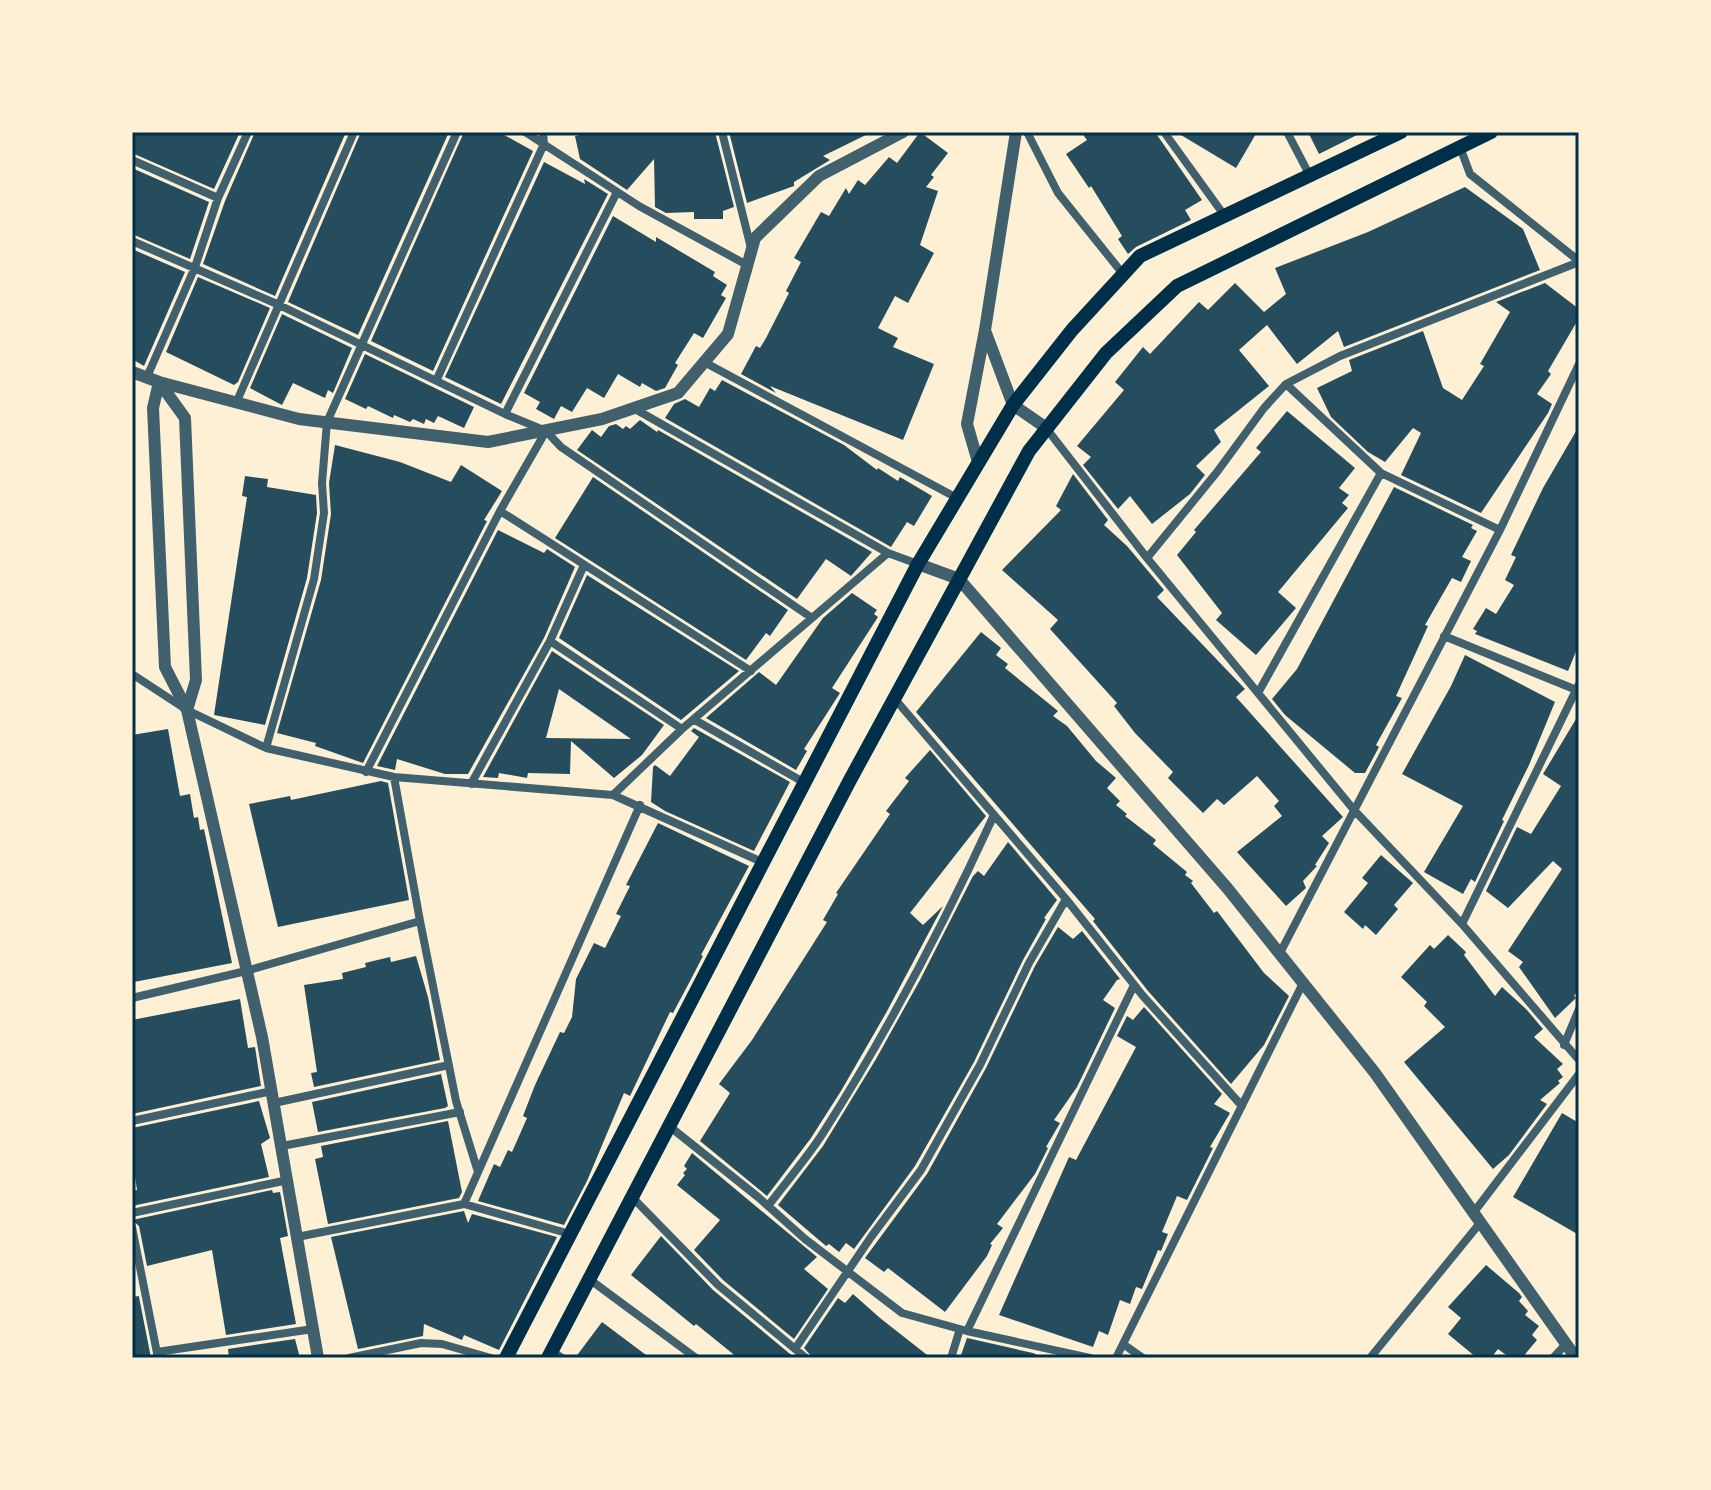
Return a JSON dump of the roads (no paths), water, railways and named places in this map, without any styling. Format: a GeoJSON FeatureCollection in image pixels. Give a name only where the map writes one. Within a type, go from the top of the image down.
{"type":"FeatureCollection","features":[{"type":"Feature","properties":{"kind":"main road"},"geometry":{"type":"LineString","coordinates":[[506,1358],[918,564],[1013,405],[1072,330],[1140,256],[1401,132]]}},
{"type":"Feature","properties":{"kind":"main road"},"geometry":{"type":"LineString","coordinates":[[554,1356],[589,1279],[894,698],[1045,427],[1106,353],[1177,286],[1491,132]]}},
{"type":"Feature","properties":{"kind":"street"},"geometry":{"type":"LineString","coordinates":[[248,132],[218,198],[153,380],[165,667],[187,710],[246,971],[273,1097],[318,1358]]}},
{"type":"Feature","properties":{"kind":"street"},"geometry":{"type":"LineString","coordinates":[[237,401],[354,132]]}},
{"type":"Feature","properties":{"kind":"street"},"geometry":{"type":"LineString","coordinates":[[266,748],[314,579],[324,513],[322,483],[327,422],[457,132]]}},
{"type":"Feature","properties":{"kind":"street"},"geometry":{"type":"LineString","coordinates":[[525,132],[617,192],[747,265]]}},
{"type":"Feature","properties":{"kind":"street"},"geometry":{"type":"LineString","coordinates":[[437,379],[544,144],[543,132]]}},
{"type":"Feature","properties":{"kind":"street"},"geometry":{"type":"LineString","coordinates":[[722,132],[751,249]]}},
{"type":"Feature","properties":{"kind":"street"},"geometry":{"type":"LineString","coordinates":[[132,372],[299,419],[488,442],[602,419],[635,409],[678,393],[728,334],[755,238],[819,176],[903,132]]}},
{"type":"Feature","properties":{"kind":"street"},"geometry":{"type":"LineString","coordinates":[[978,462],[967,424],[1016,132]]}},
{"type":"Feature","properties":{"kind":"street"},"geometry":{"type":"LineString","coordinates":[[1027,132],[1058,193],[1123,274]]}},
{"type":"Feature","properties":{"kind":"street"},"geometry":{"type":"LineString","coordinates":[[1164,132],[1224,215]]}},
{"type":"Feature","properties":{"kind":"street"},"geometry":{"type":"LineString","coordinates":[[1287,132],[1309,174]]}},
{"type":"Feature","properties":{"kind":"street"},"geometry":{"type":"LineString","coordinates":[[1147,558],[1286,384],[1340,356],[1579,262],[1470,174],[1460,147]]}},
{"type":"Feature","properties":{"kind":"street"},"geometry":{"type":"LineString","coordinates":[[132,160],[218,198]]}},
{"type":"Feature","properties":{"kind":"street"},"geometry":{"type":"LineString","coordinates":[[505,414],[617,192]]}},
{"type":"Feature","properties":{"kind":"street"},"geometry":{"type":"LineString","coordinates":[[132,241],[277,304],[546,431],[561,447],[812,618]]}},
{"type":"Feature","properties":{"kind":"street"},"geometry":{"type":"LineString","coordinates":[[985,330],[1013,405],[1045,427],[1147,558],[1354,810],[1462,924],[1579,1060]]}},
{"type":"Feature","properties":{"kind":"street"},"geometry":{"type":"LineString","coordinates":[[704,362],[957,498]]}},
{"type":"Feature","properties":{"kind":"street"},"geometry":{"type":"LineString","coordinates":[[1280,953],[1500,530],[1579,364]]}},
{"type":"Feature","properties":{"kind":"street"},"geometry":{"type":"LineString","coordinates":[[153,380],[185,418],[196,680],[187,710]]}},
{"type":"Feature","properties":{"kind":"street"},"geometry":{"type":"LineString","coordinates":[[1286,384],[1381,473],[1500,530]]}},
{"type":"Feature","properties":{"kind":"street"},"geometry":{"type":"LineString","coordinates":[[635,409],[888,553],[959,579],[1280,953],[1375,1073],[1576,1358]]}},
{"type":"Feature","properties":{"kind":"street"},"geometry":{"type":"LineString","coordinates":[[366,772],[500,511],[546,431]]}},
{"type":"Feature","properties":{"kind":"street"},"geometry":{"type":"LineString","coordinates":[[1258,693],[1381,473]]}},
{"type":"Feature","properties":{"kind":"street"},"geometry":{"type":"LineString","coordinates":[[500,511],[751,671]]}},
{"type":"Feature","properties":{"kind":"street"},"geometry":{"type":"LineString","coordinates":[[613,795],[682,729],[888,553]]}},
{"type":"Feature","properties":{"kind":"street"},"geometry":{"type":"LineString","coordinates":[[471,784],[550,641],[584,565]]}},
{"type":"Feature","properties":{"kind":"street"},"geometry":{"type":"LineString","coordinates":[[1444,636],[1578,688],[1462,924]]}},
{"type":"Feature","properties":{"kind":"street"},"geometry":{"type":"LineString","coordinates":[[550,641],[682,729]]}},
{"type":"Feature","properties":{"kind":"street"},"geometry":{"type":"LineString","coordinates":[[132,674],[187,710],[266,748],[394,777],[613,795],[762,862]]}},
{"type":"Feature","properties":{"kind":"street"},"geometry":{"type":"LineString","coordinates":[[894,698],[1066,899],[1134,985],[1242,1106]]}},
{"type":"Feature","properties":{"kind":"street"},"geometry":{"type":"LineString","coordinates":[[695,720],[805,784]]}},
{"type":"Feature","properties":{"kind":"street"},"geometry":{"type":"LineString","coordinates":[[394,777],[449,1065],[478,1173]]}},
{"type":"Feature","properties":{"kind":"street"},"geometry":{"type":"LineString","coordinates":[[464,1204],[640,805]]}},
{"type":"Feature","properties":{"kind":"street"},"geometry":{"type":"LineString","coordinates":[[768,1206],[822,1135],[906,994],[942,920],[965,882],[994,815]]}},
{"type":"Feature","properties":{"kind":"street"},"geometry":{"type":"LineString","coordinates":[[795,1349],[921,1170],[980,1065],[1029,963],[1066,899]]}},
{"type":"Feature","properties":{"kind":"street"},"geometry":{"type":"LineString","coordinates":[[132,998],[246,971],[420,921]]}},
{"type":"Feature","properties":{"kind":"street"},"geometry":{"type":"LineString","coordinates":[[1116,1358],[1303,983]]}},
{"type":"Feature","properties":{"kind":"street"},"geometry":{"type":"LineString","coordinates":[[951,1358],[1134,985]]}},
{"type":"Feature","properties":{"kind":"street"},"geometry":{"type":"LineString","coordinates":[[1564,1045],[1579,1009]]}},
{"type":"Feature","properties":{"kind":"street"},"geometry":{"type":"LineString","coordinates":[[132,1121],[449,1065]]}},
{"type":"Feature","properties":{"kind":"street"},"geometry":{"type":"LineString","coordinates":[[1370,1358],[1477,1218],[1579,1074]]}},
{"type":"Feature","properties":{"kind":"street"},"geometry":{"type":"LineString","coordinates":[[282,1146],[460,1112]]}},
{"type":"Feature","properties":{"kind":"street"},"geometry":{"type":"LineString","coordinates":[[669,1126],[805,1239],[902,1313],[1090,1358]]}},
{"type":"Feature","properties":{"kind":"street"},"geometry":{"type":"LineString","coordinates":[[132,1213],[288,1180]]}},
{"type":"Feature","properties":{"kind":"street"},"geometry":{"type":"LineString","coordinates":[[632,1197],[718,1285],[806,1358]]}},
{"type":"Feature","properties":{"kind":"street"},"geometry":{"type":"LineString","coordinates":[[297,1237],[464,1204],[570,1234]]}},
{"type":"Feature","properties":{"kind":"street"},"geometry":{"type":"LineString","coordinates":[[132,1227],[158,1355],[313,1329]]}},
{"type":"Feature","properties":{"kind":"street"},"geometry":{"type":"LineString","coordinates":[[589,1279],[694,1357]]}},
{"type":"Feature","properties":{"kind":"street"},"geometry":{"type":"LineString","coordinates":[[349,1358],[421,1343],[442,1344],[491,1358]]}},
{"type":"Feature","properties":{"kind":"street"},"geometry":{"type":"LineString","coordinates":[[1123,1344],[1143,1358]]}},
{"type":"Feature","properties":{"kind":"street"},"geometry":{"type":"LineString","coordinates":[[1553,1358],[1566,1344]]}}]}
